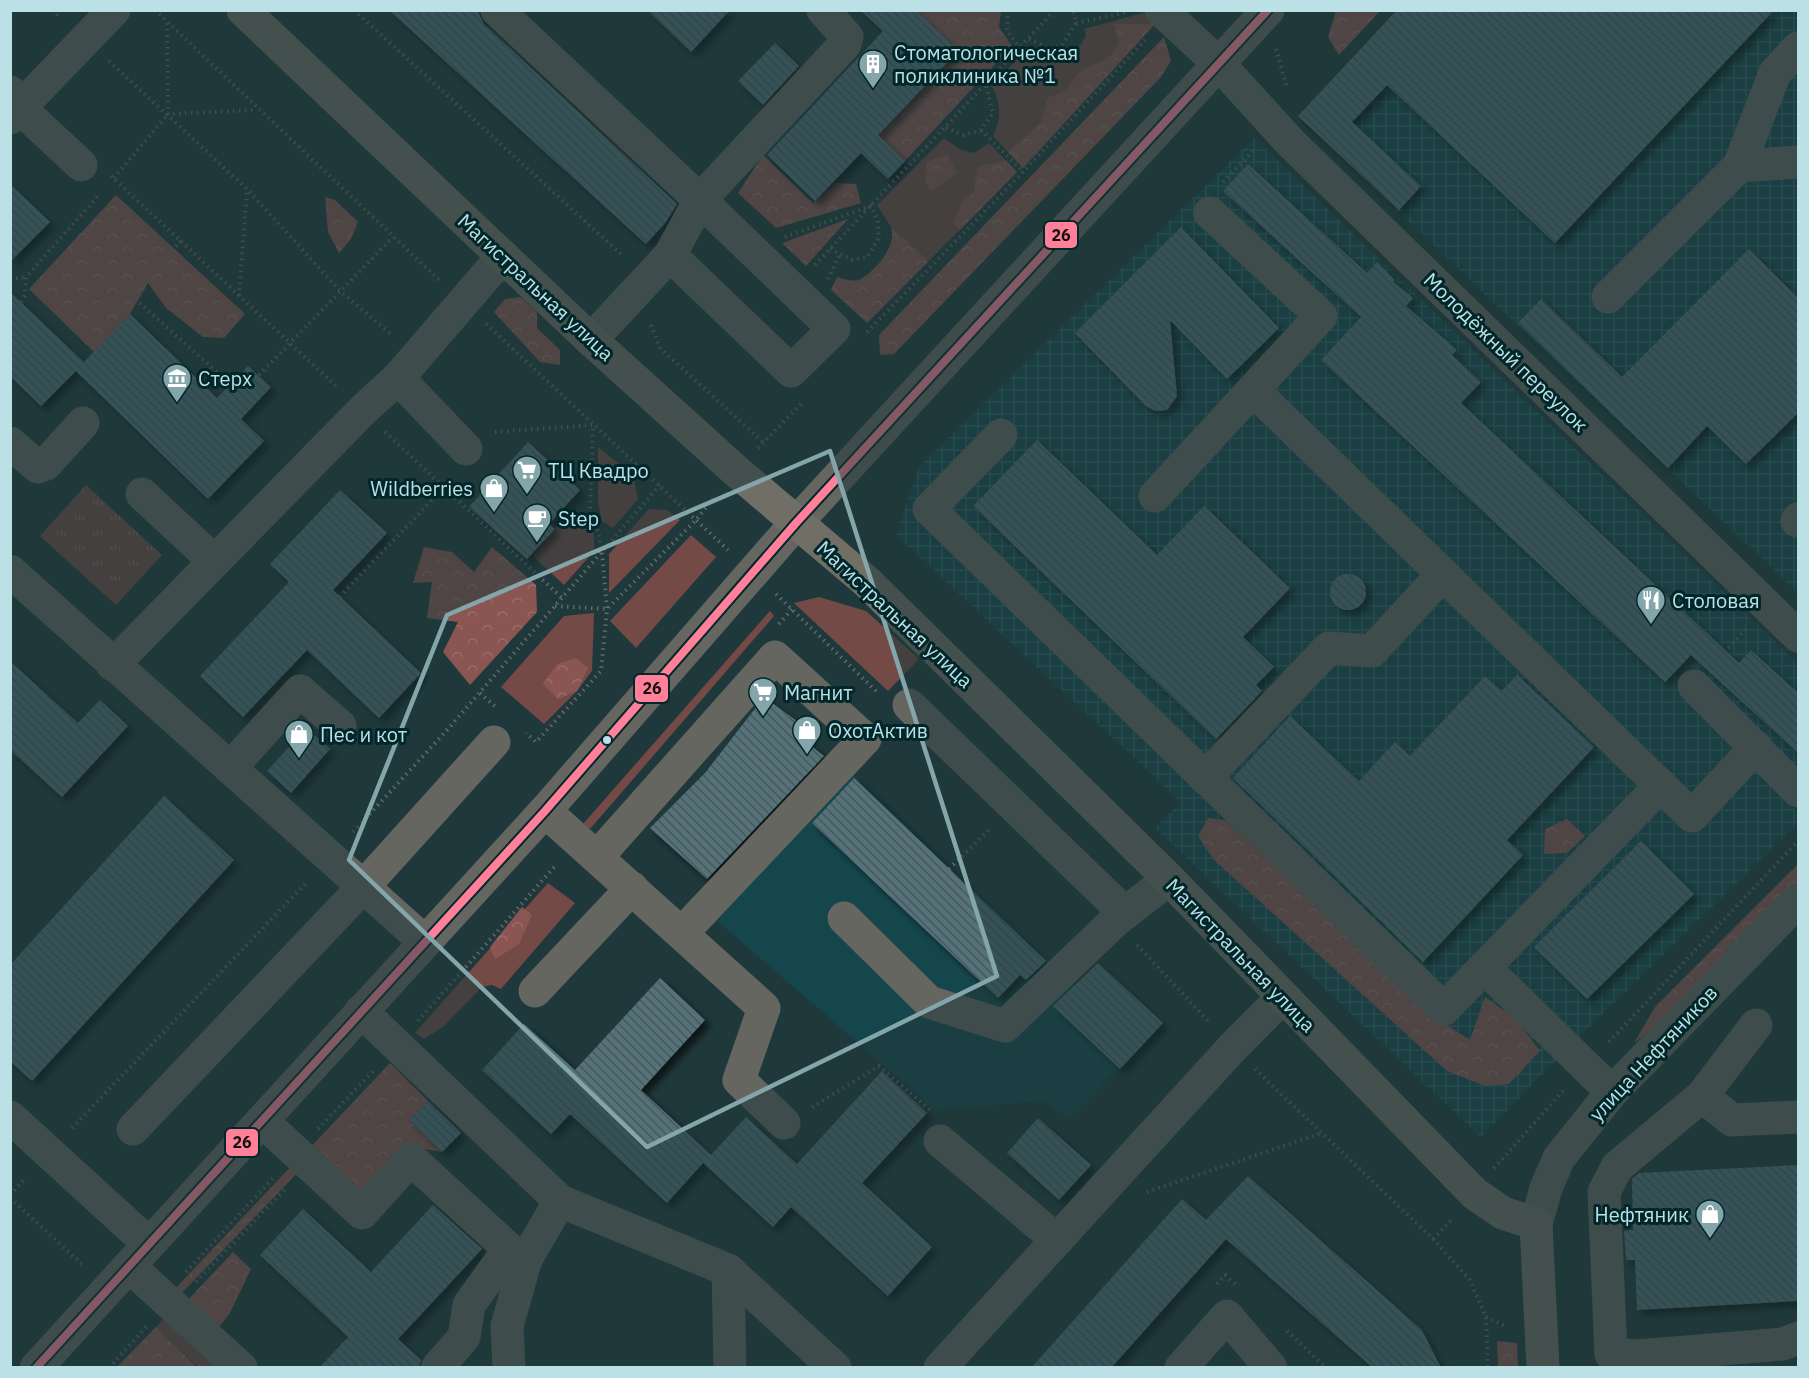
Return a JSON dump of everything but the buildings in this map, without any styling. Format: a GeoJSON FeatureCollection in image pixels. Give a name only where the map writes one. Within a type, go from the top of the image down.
{"type":"FeatureCollection","features":[{"type":"Feature","properties":{"kind":"main road","name":"Магистральная улица"},"geometry":{"type":"LineString","coordinates":[[243,10],[591,340],[796,523],[867,582],[1169,879],[1282,998],[1475,1194],[1503,1213],[1536,1224]]}},
{"type":"Feature","properties":{"kind":"main road"},"geometry":{"type":"LineString","coordinates":[[1536,1224],[1543,1368]]}},
{"type":"Feature","properties":{"kind":"street"},"geometry":{"type":"LineString","coordinates":[[81,165],[14,106],[87,41],[114,10]]}},
{"type":"Feature","properties":{"kind":"street"},"geometry":{"type":"LineString","coordinates":[[497,10],[834,329],[791,371],[670,255]]}},
{"type":"Feature","properties":{"kind":"street"},"geometry":{"type":"LineString","coordinates":[[591,340],[670,255],[700,200],[845,44],[847,37],[844,32],[823,10]]}},
{"type":"Feature","properties":{"kind":"street","name":"Молодёжный переулок"},"geometry":{"type":"LineString","coordinates":[[1161,10],[1218,63],[1276,126],[1798,636]]}},
{"type":"Feature","properties":{"kind":"street"},"geometry":{"type":"LineString","coordinates":[[36,1368],[545,811],[796,523],[1264,14]]}},
{"type":"Feature","properties":{"kind":"street"},"geometry":{"type":"LineString","coordinates":[[1608,297],[1739,166],[1775,73],[1798,48]]}},
{"type":"Feature","properties":{"kind":"street"},"geometry":{"type":"LineString","coordinates":[[1739,166],[1798,162]]}},
{"type":"Feature","properties":{"kind":"street"},"geometry":{"type":"LineString","coordinates":[[1155,496],[1321,315],[1210,213]]}},
{"type":"Feature","properties":{"kind":"street"},"geometry":{"type":"LineString","coordinates":[[113,664],[408,367],[502,256]]}},
{"type":"Feature","properties":{"kind":"street"},"geometry":{"type":"LineString","coordinates":[[408,367],[470,449]]}},
{"type":"Feature","properties":{"kind":"street"},"geometry":{"type":"LineString","coordinates":[[1253,390],[1692,816],[1756,747]]}},
{"type":"Feature","properties":{"kind":"street"},"geometry":{"type":"LineString","coordinates":[[10,443],[38,467],[46,464],[82,423]]}},
{"type":"Feature","properties":{"kind":"street"},"geometry":{"type":"LineString","coordinates":[[1001,435],[929,509],[1444,1010],[1661,785]]}},
{"type":"Feature","properties":{"kind":"street"},"geometry":{"type":"LineString","coordinates":[[142,494],[214,561]]}},
{"type":"Feature","properties":{"kind":"street"},"geometry":{"type":"LineString","coordinates":[[10,571],[424,941]]}},
{"type":"Feature","properties":{"kind":"street"},"geometry":{"type":"LineString","coordinates":[[1205,778],[1329,648],[1372,651],[1443,574]]}},
{"type":"Feature","properties":{"kind":"street"},"geometry":{"type":"LineString","coordinates":[[588,848],[775,657],[865,739],[682,933]]}},
{"type":"Feature","properties":{"kind":"street"},"geometry":{"type":"LineString","coordinates":[[1694,686],[1798,791]]}},
{"type":"Feature","properties":{"kind":"street"},"geometry":{"type":"LineString","coordinates":[[230,768],[300,691],[340,726]]}},
{"type":"Feature","properties":{"kind":"street"},"geometry":{"type":"LineString","coordinates":[[897,703],[1120,917]]}},
{"type":"Feature","properties":{"kind":"street"},"geometry":{"type":"LineString","coordinates":[[133,1128],[364,886],[494,742]]}},
{"type":"Feature","properties":{"kind":"street"},"geometry":{"type":"LineString","coordinates":[[545,811],[764,1008],[739,1080],[784,1123]]}},
{"type":"Feature","properties":{"kind":"street"},"geometry":{"type":"LineString","coordinates":[[844,918],[930,1002],[1005,1026],[1120,917],[1169,879]]}},
{"type":"Feature","properties":{"kind":"street"},"geometry":{"type":"LineString","coordinates":[[535,991],[632,888]]}},
{"type":"Feature","properties":{"kind":"street","name":"улица Нефтяников"},"geometry":{"type":"LineString","coordinates":[[1536,1224],[1546,1188],[1559,1158],[1612,1092],[1798,901]]}},
{"type":"Feature","properties":{"kind":"street"},"geometry":{"type":"LineString","coordinates":[[1485,968],[1612,1092]]}},
{"type":"Feature","properties":{"kind":"street"},"geometry":{"type":"LineString","coordinates":[[940,1368],[1233,1047],[1282,998]]}},
{"type":"Feature","properties":{"kind":"street"},"geometry":{"type":"LineString","coordinates":[[361,1011],[560,1201],[728,1270],[835,1368]]}},
{"type":"Feature","properties":{"kind":"street"},"geometry":{"type":"LineString","coordinates":[[1756,1025],[1702,1096],[1617,1167],[1604,1192],[1611,1354],[1637,1362],[1789,1350]]}},
{"type":"Feature","properties":{"kind":"street"},"geometry":{"type":"LineString","coordinates":[[1702,1096],[1732,1120],[1798,1117]]}},
{"type":"Feature","properties":{"kind":"street"},"geometry":{"type":"LineString","coordinates":[[10,1117],[47,1153],[163,1311],[241,1368]]}},
{"type":"Feature","properties":{"kind":"street"},"geometry":{"type":"LineString","coordinates":[[262,1121],[362,1213],[411,1158],[509,1249],[469,1305],[464,1337],[437,1368]]}},
{"type":"Feature","properties":{"kind":"street"},"geometry":{"type":"LineString","coordinates":[[940,1141],[1057,1240]]}},
{"type":"Feature","properties":{"kind":"street"},"geometry":{"type":"LineString","coordinates":[[509,1368],[507,1326],[526,1259],[560,1201]]}},
{"type":"Feature","properties":{"kind":"street"},"geometry":{"type":"LineString","coordinates":[[728,1270],[730,1368]]}},
{"type":"Feature","properties":{"kind":"street"},"geometry":{"type":"LineString","coordinates":[[1181,1368],[1227,1316],[1271,1368]]}},
{"type":"Feature","properties":{"kind":"path"},"geometry":{"type":"LineString","coordinates":[[52,10],[168,114],[247,189],[408,367]]}},
{"type":"Feature","properties":{"kind":"path"},"geometry":{"type":"LineString","coordinates":[[354,10],[626,259],[660,348],[764,443]]}},
{"type":"Feature","properties":{"kind":"path"},"geometry":{"type":"LineString","coordinates":[[1008,10],[1007,31],[1020,48]]}},
{"type":"Feature","properties":{"kind":"path"},"geometry":{"type":"LineString","coordinates":[[808,272],[986,86],[1055,10]]}},
{"type":"Feature","properties":{"kind":"path"},"geometry":{"type":"LineString","coordinates":[[1029,39],[1050,49],[1062,45],[1076,23],[1073,10]]}},
{"type":"Feature","properties":{"kind":"path"},"geometry":{"type":"LineString","coordinates":[[1076,23],[1138,10]]}},
{"type":"Feature","properties":{"kind":"path"},"geometry":{"type":"LineString","coordinates":[[159,12],[257,110],[593,425],[897,703]]}},
{"type":"Feature","properties":{"kind":"path"},"geometry":{"type":"LineString","coordinates":[[1210,213],[1201,205],[1293,107],[1264,14]]}},
{"type":"Feature","properties":{"kind":"path"},"geometry":{"type":"LineString","coordinates":[[167,22],[168,114]]}},
{"type":"Feature","properties":{"kind":"path"},"geometry":{"type":"LineString","coordinates":[[946,128],[964,135],[981,130],[993,113],[986,86]]}},
{"type":"Feature","properties":{"kind":"path"},"geometry":{"type":"LineString","coordinates":[[168,114],[257,110]]}},
{"type":"Feature","properties":{"kind":"path"},"geometry":{"type":"LineString","coordinates":[[981,130],[1023,172]]}},
{"type":"Feature","properties":{"kind":"path"},"geometry":{"type":"LineString","coordinates":[[81,165],[114,177],[289,344],[363,410],[562,598]]}},
{"type":"Feature","properties":{"kind":"path"},"geometry":{"type":"LineString","coordinates":[[239,297],[247,189]]}},
{"type":"Feature","properties":{"kind":"path"},"geometry":{"type":"LineString","coordinates":[[776,240],[871,206]]}},
{"type":"Feature","properties":{"kind":"path"},"geometry":{"type":"LineString","coordinates":[[830,249],[839,256],[853,260],[867,257],[879,238],[878,220],[871,206]]}},
{"type":"Feature","properties":{"kind":"path"},"geometry":{"type":"LineString","coordinates":[[259,375],[393,237]]}},
{"type":"Feature","properties":{"kind":"path"},"geometry":{"type":"LineString","coordinates":[[181,241],[132,296],[230,384]]}},
{"type":"Feature","properties":{"kind":"path"},"geometry":{"type":"LineString","coordinates":[[824,287],[839,256]]}},
{"type":"Feature","properties":{"kind":"path"},"geometry":{"type":"LineString","coordinates":[[10,279],[26,277],[25,295],[21,302]]}},
{"type":"Feature","properties":{"kind":"path"},"geometry":{"type":"LineString","coordinates":[[327,610],[443,488],[470,449],[493,433],[593,425]]}},
{"type":"Feature","properties":{"kind":"path"},"geometry":{"type":"LineString","coordinates":[[536,742],[601,671],[607,609],[602,552],[598,531],[590,512],[593,425]]}},
{"type":"Feature","properties":{"kind":"path"},"geometry":{"type":"LineString","coordinates":[[163,1311],[129,1266],[10,1196],[47,1153],[331,856],[448,729],[660,485]]}},
{"type":"Feature","properties":{"kind":"path"},"geometry":{"type":"LineString","coordinates":[[1721,656],[1742,634]]}},
{"type":"Feature","properties":{"kind":"path"},"geometry":{"type":"LineString","coordinates":[[950,869],[996,823]]}},
{"type":"Feature","properties":{"kind":"path"},"geometry":{"type":"LineString","coordinates":[[396,1046],[588,848]]}},
{"type":"Feature","properties":{"kind":"path"},"geometry":{"type":"LineString","coordinates":[[1120,917],[1233,1047],[1433,1239],[1470,1280],[1486,1317],[1488,1368]]}},
{"type":"Feature","properties":{"kind":"path"},"geometry":{"type":"LineString","coordinates":[[784,1123],[879,1066],[936,1115],[940,1141]]}},
{"type":"Feature","properties":{"kind":"path"},"geometry":{"type":"LineString","coordinates":[[1096,1199],[1105,1207],[1322,1132]]}},
{"type":"Feature","properties":{"kind":"path"},"geometry":{"type":"LineString","coordinates":[[109,1368],[309,1164]]}},
{"type":"Feature","properties":{"kind":"highlighted area"},"geometry":{"type":"Polygon","coordinates":[[[830,451],[997,976],[647,1147],[349,860],[447,615],[830,451]]]}},
{"type":"Feature","properties":{"kind":"shaded area"},"geometry":{"type":"Polygon","coordinates":[[[1397,11],[1798,11],[1798,593],[1298,116],[1397,11]]]}},
{"type":"Feature","properties":{"kind":"shaded area"},"geometry":{"type":"Polygon","coordinates":[[[1254,138],[1798,664],[1798,779],[1782,798],[1798,813],[1798,823],[1568,1048],[1481,1137],[1155,828],[1181,802],[896,535],[919,467],[1254,138]]]}},
{"type":"Feature","properties":{"kind":"shaded area"},"geometry":{"type":"Polygon","coordinates":[[[850,772],[1040,954],[1141,1045],[1070,1119],[1043,1101],[936,1110],[717,921],[850,772]]]}},
{"type":"Feature","properties":{"kind":"green space"},"geometry":{"type":"Polygon","coordinates":[[[915,11],[1001,11],[999,27],[1012,46],[905,161],[877,135],[915,11]]]}},
{"type":"Feature","properties":{"kind":"green space"},"geometry":{"type":"Polygon","coordinates":[[[1336,11],[1380,11],[1339,55],[1328,37],[1336,11]]]}},
{"type":"Feature","properties":{"kind":"green space"},"geometry":{"type":"Polygon","coordinates":[[[1143,13],[1155,24],[1023,168],[993,136],[999,112],[998,100],[992,87],[1019,57],[1049,62],[1058,60],[1073,53],[1080,46],[1086,36],[1084,29],[1143,13]]]}},
{"type":"Feature","properties":{"kind":"green space"},"geometry":{"type":"Polygon","coordinates":[[[1114,24],[1155,24],[1023,168],[1008,152],[1040,123],[1049,97],[1066,89],[1082,71],[1110,56],[1119,43],[1114,24]]]}},
{"type":"Feature","properties":{"kind":"green space"},"geometry":{"type":"Polygon","coordinates":[[[1164,37],[1171,61],[1161,77],[894,354],[880,355],[879,335],[1164,37]]]}},
{"type":"Feature","properties":{"kind":"green space"},"geometry":{"type":"Polygon","coordinates":[[[944,138],[959,149],[974,153],[989,143],[1017,172],[929,261],[891,227],[877,205],[944,138]]]}},
{"type":"Feature","properties":{"kind":"green space"},"geometry":{"type":"Polygon","coordinates":[[[763,155],[813,203],[836,183],[856,184],[861,203],[776,228],[738,193],[763,155]]]}},
{"type":"Feature","properties":{"kind":"green space"},"geometry":{"type":"Polygon","coordinates":[[[947,155],[957,173],[930,192],[925,178],[927,161],[947,155]]]}},
{"type":"Feature","properties":{"kind":"green space"},"geometry":{"type":"Polygon","coordinates":[[[1006,160],[1017,172],[960,230],[953,223],[962,202],[974,192],[977,168],[1006,160]]]}},
{"type":"Feature","properties":{"kind":"green space"},"geometry":{"type":"Polygon","coordinates":[[[116,195],[245,314],[224,338],[203,337],[166,308],[148,283],[130,314],[94,352],[29,289],[116,195]]]}},
{"type":"Feature","properties":{"kind":"green space"},"geometry":{"type":"Polygon","coordinates":[[[325,197],[335,200],[358,222],[351,239],[339,253],[328,232],[325,197]]]}},
{"type":"Feature","properties":{"kind":"green space"},"geometry":{"type":"Polygon","coordinates":[[[848,219],[806,266],[782,243],[848,219]]]}},
{"type":"Feature","properties":{"kind":"green space"},"geometry":{"type":"Polygon","coordinates":[[[891,227],[929,261],[867,323],[831,290],[837,277],[855,281],[861,279],[879,263],[891,242],[891,227]]]}},
{"type":"Feature","properties":{"kind":"green space"},"geometry":{"type":"Polygon","coordinates":[[[521,297],[537,312],[537,328],[560,350],[560,365],[540,362],[494,312],[505,299],[521,297]]]}},
{"type":"Feature","properties":{"kind":"green space"},"geometry":{"type":"Polygon","coordinates":[[[598,447],[633,475],[638,499],[613,528],[602,521],[598,503],[598,447]]]}},
{"type":"Feature","properties":{"kind":"green space"},"geometry":{"type":"Polygon","coordinates":[[[86,485],[162,555],[116,605],[40,536],[86,485]]]}},
{"type":"Feature","properties":{"kind":"green space"},"geometry":{"type":"Polygon","coordinates":[[[649,509],[667,510],[680,520],[609,593],[609,554],[649,509]]]}},
{"type":"Feature","properties":{"kind":"green space"},"geometry":{"type":"Polygon","coordinates":[[[575,515],[594,533],[594,551],[564,585],[533,556],[563,519],[575,515]]]}},
{"type":"Feature","properties":{"kind":"green space"},"geometry":{"type":"Polygon","coordinates":[[[691,535],[716,557],[636,648],[610,621],[691,535]]]}},
{"type":"Feature","properties":{"kind":"green space"},"geometry":{"type":"Polygon","coordinates":[[[424,547],[452,552],[474,572],[492,547],[536,585],[537,612],[470,685],[443,652],[458,622],[427,618],[432,582],[413,583],[424,547]]]}},
{"type":"Feature","properties":{"kind":"green space"},"geometry":{"type":"Polygon","coordinates":[[[819,597],[866,611],[919,659],[888,691],[794,603],[819,597]]]}},
{"type":"Feature","properties":{"kind":"green space"},"geometry":{"type":"Polygon","coordinates":[[[770,611],[774,616],[590,829],[583,824],[770,611]]]}},
{"type":"Feature","properties":{"kind":"green space"},"geometry":{"type":"Polygon","coordinates":[[[594,613],[592,671],[577,691],[544,724],[501,687],[564,616],[594,613]]]}},
{"type":"Feature","properties":{"kind":"green space"},"geometry":{"type":"Polygon","coordinates":[[[576,658],[588,668],[577,691],[558,699],[543,684],[557,664],[576,658]]]}},
{"type":"Feature","properties":{"kind":"green space"},"geometry":{"type":"Polygon","coordinates":[[[1208,818],[1225,820],[1439,1020],[1470,1040],[1485,997],[1516,1019],[1540,1051],[1509,1084],[1485,1086],[1447,1071],[1214,860],[1198,836],[1208,818]]]}},
{"type":"Feature","properties":{"kind":"green space"},"geometry":{"type":"Polygon","coordinates":[[[1567,819],[1585,836],[1567,853],[1544,854],[1545,829],[1567,819]]]}},
{"type":"Feature","properties":{"kind":"green space"},"geometry":{"type":"Polygon","coordinates":[[[1798,864],[1798,885],[1651,1030],[1634,1043],[1655,1007],[1798,864]]]}},
{"type":"Feature","properties":{"kind":"green space"},"geometry":{"type":"Polygon","coordinates":[[[548,883],[575,903],[501,989],[492,985],[482,987],[444,1026],[424,1039],[415,1033],[548,883]]]}},
{"type":"Feature","properties":{"kind":"green space"},"geometry":{"type":"Polygon","coordinates":[[[522,907],[532,915],[519,944],[495,959],[490,947],[522,907]]]}},
{"type":"Feature","properties":{"kind":"green space"},"geometry":{"type":"Polygon","coordinates":[[[390,1063],[428,1101],[409,1120],[442,1152],[418,1148],[362,1203],[306,1152],[390,1063]]]}},
{"type":"Feature","properties":{"kind":"green space"},"geometry":{"type":"Polygon","coordinates":[[[297,1160],[303,1167],[177,1298],[171,1293],[297,1160]]]}},
{"type":"Feature","properties":{"kind":"green space"},"geometry":{"type":"Polygon","coordinates":[[[233,1252],[251,1269],[230,1313],[215,1332],[184,1304],[233,1252]]]}},
{"type":"Feature","properties":{"kind":"green space"},"geometry":{"type":"Polygon","coordinates":[[[170,1312],[230,1367],[198,1367],[156,1327],[170,1312]]]}},
{"type":"Feature","properties":{"kind":"green space"},"geometry":{"type":"Polygon","coordinates":[[[156,1327],[195,1365],[193,1367],[117,1367],[156,1327]]]}},
{"type":"Feature","properties":{"kind":"green space"},"geometry":{"type":"Polygon","coordinates":[[[1497,1341],[1517,1343],[1518,1367],[1498,1367],[1497,1341]]]}},
{"type":"Feature","properties":{"kind":"transit line","name":"26"},"geometry":{"type":"LineString","coordinates":[[36,1368],[545,811],[796,523],[1268,10]]}},
{"type":"Feature","properties":{"kind":"place","name":"Стоматологическая поликлиника №1"},"geometry":{"type":"Point","coordinates":[873,90]}},
{"type":"Feature","properties":{"kind":"place","name":"Стерх"},"geometry":{"type":"Point","coordinates":[177,404]}},
{"type":"Feature","properties":{"kind":"place","name":"ТЦ Квадро"},"geometry":{"type":"Point","coordinates":[527,496]}},
{"type":"Feature","properties":{"kind":"place","name":"Wildberries"},"geometry":{"type":"Point","coordinates":[494,514]}},
{"type":"Feature","properties":{"kind":"place","name":"Step"},"geometry":{"type":"Point","coordinates":[537,544]}},
{"type":"Feature","properties":{"kind":"place","name":"Столовая"},"geometry":{"type":"Point","coordinates":[1651,626]}},
{"type":"Feature","properties":{"kind":"place","name":"Магнит"},"geometry":{"type":"Point","coordinates":[763,718]}},
{"type":"Feature","properties":{"kind":"place","name":"ОхотАктив"},"geometry":{"type":"Point","coordinates":[807,756]}},
{"type":"Feature","properties":{"kind":"place","name":"Пес и кот"},"geometry":{"type":"Point","coordinates":[299,760]}},
{"type":"Feature","properties":{"kind":"place","name":"Нефтяник"},"geometry":{"type":"Point","coordinates":[1710,1240]}}]}
